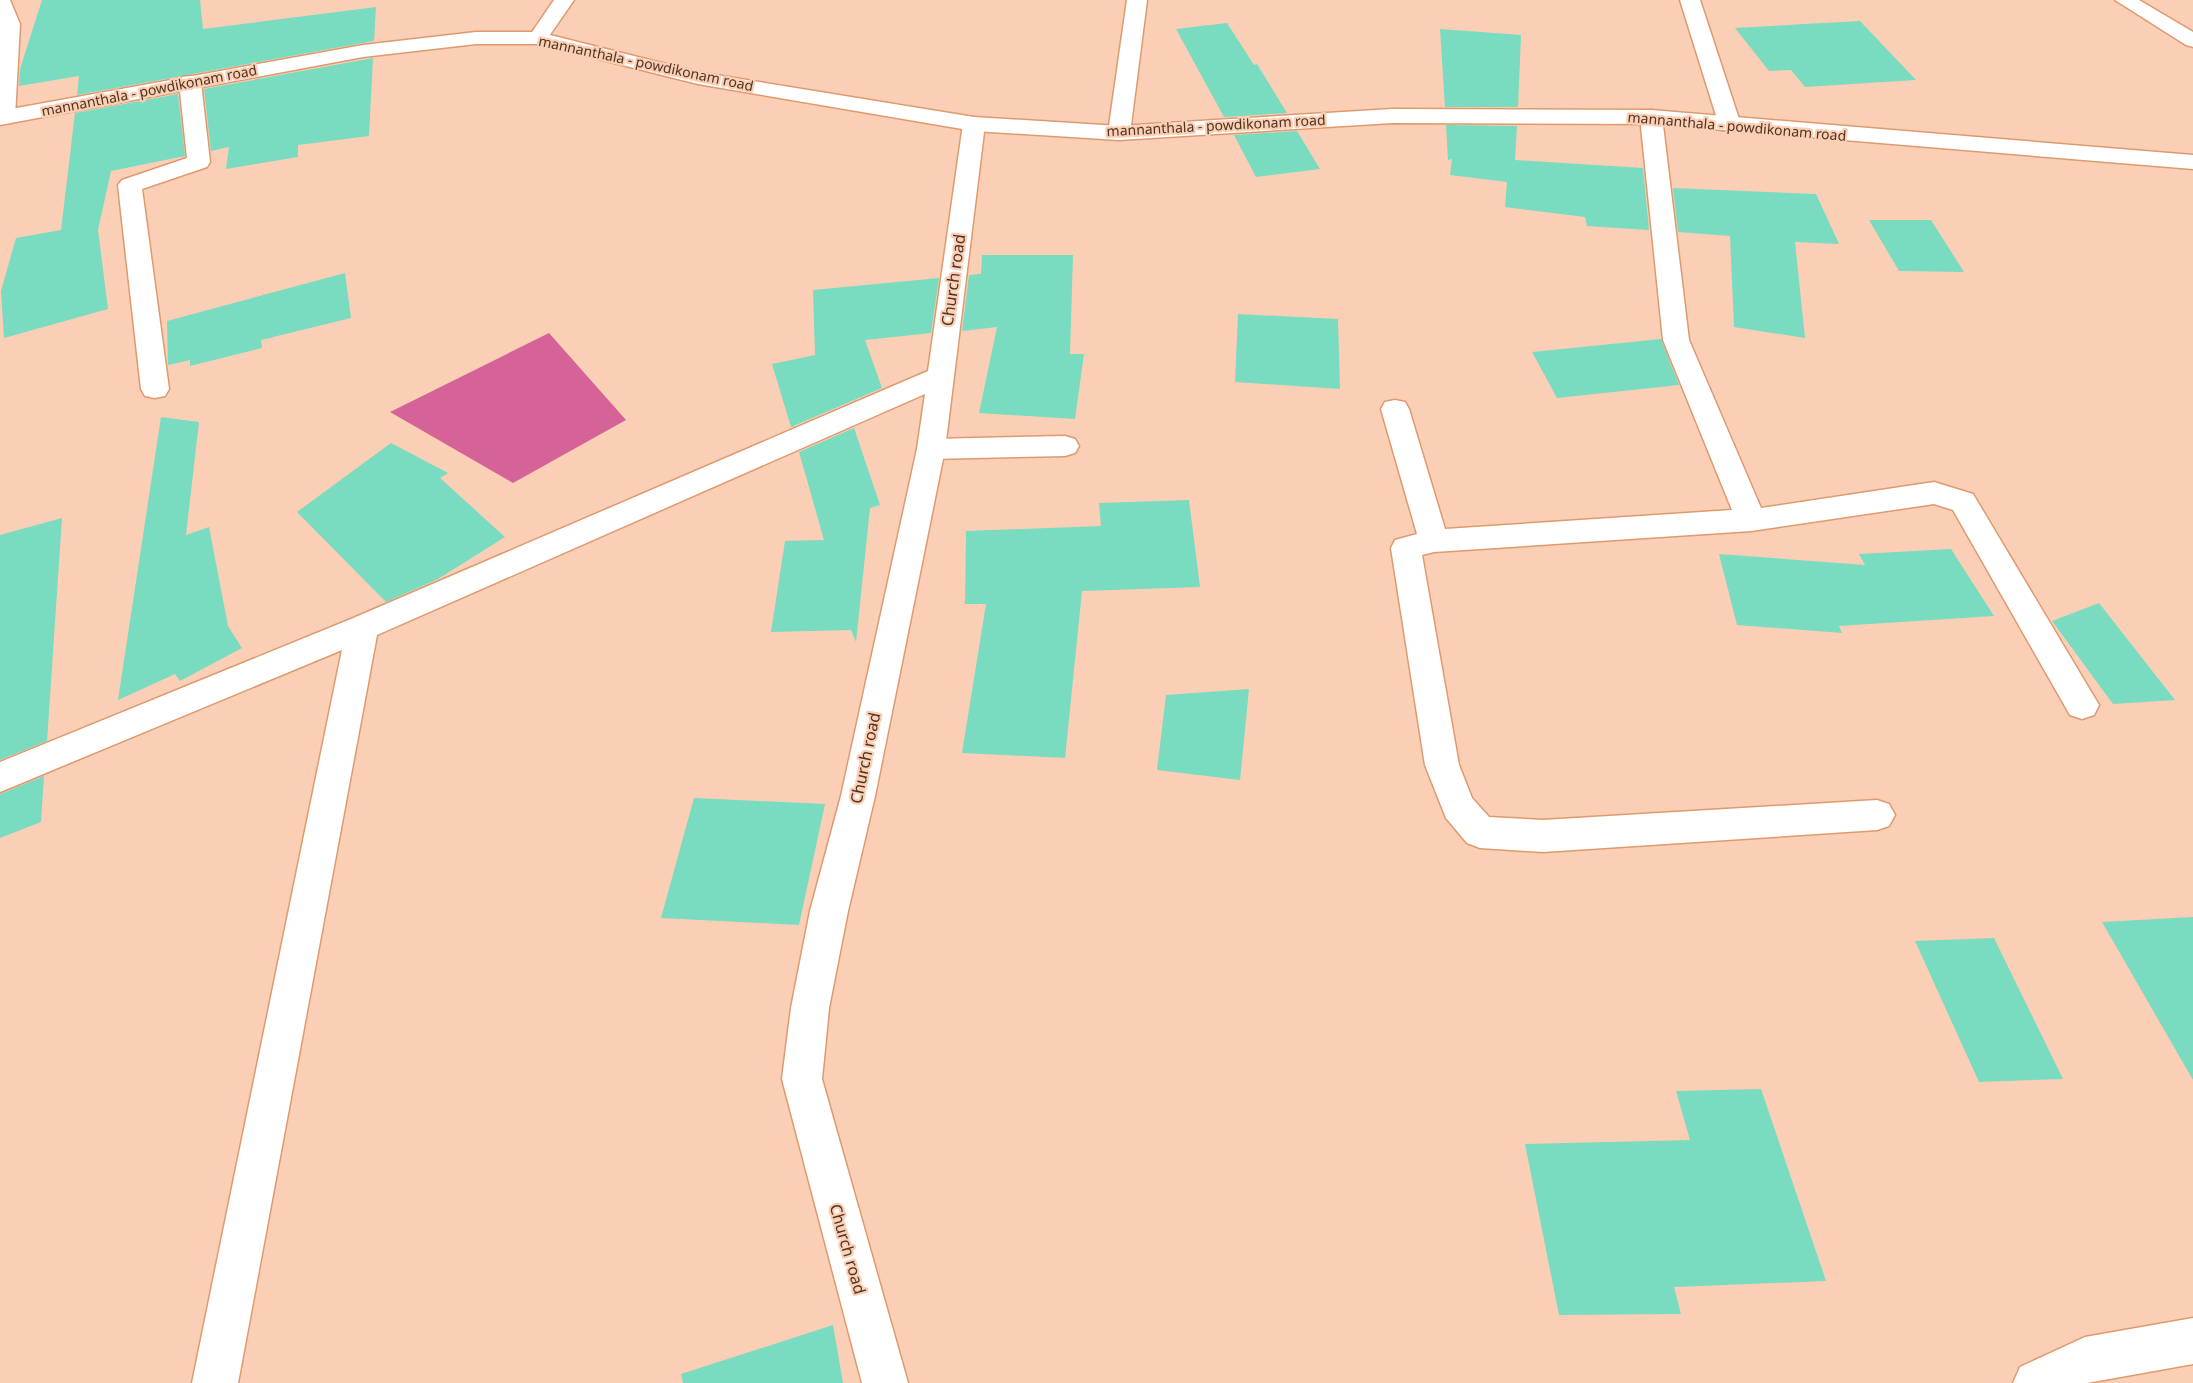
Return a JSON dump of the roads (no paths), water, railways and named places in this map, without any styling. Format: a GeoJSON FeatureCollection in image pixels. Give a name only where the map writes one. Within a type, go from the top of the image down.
{"type":"FeatureCollection","features":[{"type":"Feature","properties":{"kind":"street"},"geometry":{"type":"LineString","coordinates":[[0,0],[9,24],[2,118]]}},
{"type":"Feature","properties":{"kind":"street"},"geometry":{"type":"LineString","coordinates":[[538,38],[564,0]]}},
{"type":"Feature","properties":{"kind":"street"},"geometry":{"type":"LineString","coordinates":[[1119,133],[1137,0]]}},
{"type":"Feature","properties":{"kind":"street"},"geometry":{"type":"LineString","coordinates":[[1690,0],[1730,125]]}},
{"type":"Feature","properties":{"kind":"street"},"geometry":{"type":"LineString","coordinates":[[2125,0],[2193,41]]}},
{"type":"Feature","properties":{"kind":"street","name":"mannanthala - powdikonam road"},"geometry":{"type":"LineString","coordinates":[[2,118],[190,82],[424,42],[476,38],[538,38],[698,78],[974,124],[1119,133],[1392,116],[1651,117],[2193,162]]}},
{"type":"Feature","properties":{"kind":"street"},"geometry":{"type":"LineString","coordinates":[[155,389],[130,185],[199,162],[190,82]]}},
{"type":"Feature","properties":{"kind":"street"},"geometry":{"type":"LineString","coordinates":[[1651,117],[1676,340],[1751,520]]}},
{"type":"Feature","properties":{"kind":"street","name":"Church road"},"geometry":{"type":"LineString","coordinates":[[885,1383],[802,1079],[810,1008],[829,910],[858,796],[931,449],[974,124]]}},
{"type":"Feature","properties":{"kind":"street"},"geometry":{"type":"LineString","coordinates":[[0,777],[362,628],[939,377]]}},
{"type":"Feature","properties":{"kind":"street"},"geometry":{"type":"LineString","coordinates":[[1395,409],[1434,541]]}},
{"type":"Feature","properties":{"kind":"street"},"geometry":{"type":"LineString","coordinates":[[931,449],[1065,446]]}},
{"type":"Feature","properties":{"kind":"street"},"geometry":{"type":"LineString","coordinates":[[1877,815],[1543,836],[1480,832],[1458,807],[1442,765],[1406,548],[1434,541],[1751,520],[1934,492],[1963,502],[2082,705]]}},
{"type":"Feature","properties":{"kind":"street"},"geometry":{"type":"LineString","coordinates":[[215,1383],[362,628]]}},
{"type":"Feature","properties":{"kind":"street"},"geometry":{"type":"LineString","coordinates":[[2036,1383],[2085,1360],[2193,1341]]}}]}
